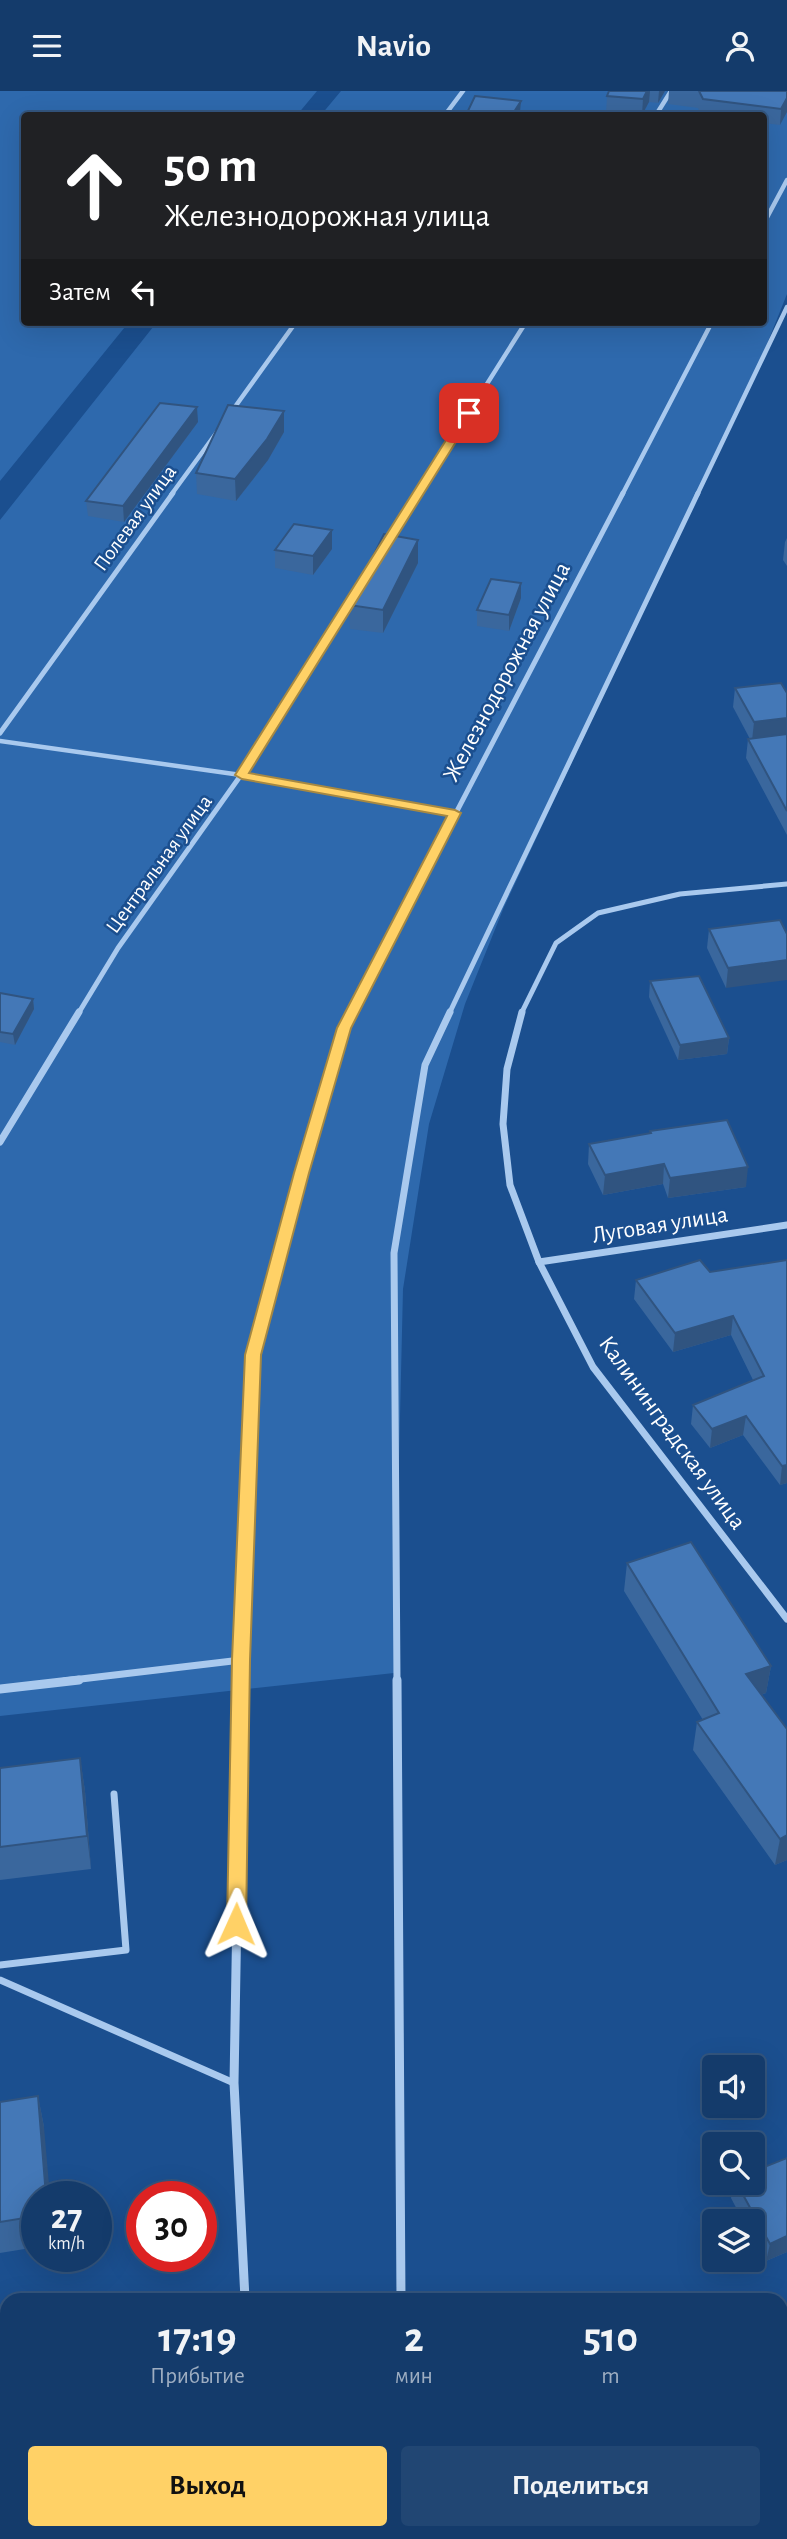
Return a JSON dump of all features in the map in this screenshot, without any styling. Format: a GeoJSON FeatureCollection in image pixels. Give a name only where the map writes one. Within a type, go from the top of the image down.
{"type":"FeatureCollection","features":[{"type":"Feature","properties":{"kind":"street"},"geometry":{"type":"LineString","coordinates":[[447,112],[463,91]]}},
{"type":"Feature","properties":{"kind":"street"},"geometry":{"type":"LineString","coordinates":[[658,112],[671,91]]}},
{"type":"Feature","properties":{"kind":"street"},"geometry":{"type":"LineString","coordinates":[[767,218],[787,180]]}},
{"type":"Feature","properties":{"kind":"street"},"geometry":{"type":"LineString","coordinates":[[401,2293],[394,1253],[425,1065],[787,307]]}},
{"type":"Feature","properties":{"kind":"street","name":"Полевая улица"},"geometry":{"type":"LineString","coordinates":[[0,733],[293,326]]}},
{"type":"Feature","properties":{"kind":"street"},"geometry":{"type":"LineString","coordinates":[[380,554],[523,326]]}},
{"type":"Feature","properties":{"kind":"street","name":"Железнодорожная улица"},"geometry":{"type":"LineString","coordinates":[[244,2293],[234,2083],[241,1660],[253,1355],[301,1173],[344,1028],[710,326]]}},
{"type":"Feature","properties":{"kind":"street","name":"Центральная улица"},"geometry":{"type":"LineString","coordinates":[[0,1142],[118,948],[242,775],[365,578]]}},
{"type":"Feature","properties":{"kind":"street","name":"Калининградская улица"},"geometry":{"type":"LineString","coordinates":[[787,884],[680,894],[598,913],[556,943],[523,1008],[507,1069],[503,1124],[510,1185],[540,1262],[593,1367],[787,1619]]}},
{"type":"Feature","properties":{"kind":"street","name":"Луговая улица"},"geometry":{"type":"LineString","coordinates":[[540,1262],[787,1225]]}},
{"type":"Feature","properties":{"kind":"street"},"geometry":{"type":"LineString","coordinates":[[0,1689],[241,1660]]}},
{"type":"Feature","properties":{"kind":"lane"},"geometry":{"type":"LineString","coordinates":[[0,741],[242,775],[455,813]]}},
{"type":"Feature","properties":{"kind":"lane"},"geometry":{"type":"LineString","coordinates":[[0,1965],[126,1950],[114,1794]]}},
{"type":"Feature","properties":{"kind":"lane"},"geometry":{"type":"LineString","coordinates":[[0,1980],[234,2083]]}},
{"type":"Feature","properties":{"kind":"shaded area"},"geometry":{"type":"Polygon","coordinates":[[[0,91],[317,91],[300,112],[21,112],[21,326],[126,326],[0,481],[0,91]]]}},
{"type":"Feature","properties":{"kind":"shaded area"},"geometry":{"type":"Polygon","coordinates":[[[341,91],[787,91],[787,294],[761,359],[504,907],[465,1004],[429,1124],[403,1289],[394,1673],[0,1716],[0,520],[154,326],[767,326],[767,112],[324,112],[341,91]]]}},
{"type":"Feature","properties":{"kind":"building"},"geometry":{"type":"Polygon","coordinates":[[[609,91],[647,91],[643,99],[607,96],[609,91]]]}},
{"type":"Feature","properties":{"kind":"building"},"geometry":{"type":"Polygon","coordinates":[[[699,91],[787,91],[787,98],[781,109],[703,99],[699,91]]]}},
{"type":"Feature","properties":{"kind":"building"},"geometry":{"type":"Polygon","coordinates":[[[475,96],[521,101],[514,112],[467,112],[475,96]]]}},
{"type":"Feature","properties":{"kind":"building"},"geometry":{"type":"Polygon","coordinates":[[[160,403],[197,407],[123,506],[86,501],[160,403]]]}},
{"type":"Feature","properties":{"kind":"building"},"geometry":{"type":"Polygon","coordinates":[[[228,405],[284,411],[267,439],[235,479],[196,473],[228,405]]]}},
{"type":"Feature","properties":{"kind":"building"},"geometry":{"type":"Polygon","coordinates":[[[294,524],[332,530],[313,556],[275,550],[294,524]]]}},
{"type":"Feature","properties":{"kind":"building"},"geometry":{"type":"Polygon","coordinates":[[[384,534],[418,540],[383,610],[349,605],[384,534]]]}},
{"type":"Feature","properties":{"kind":"building"},"geometry":{"type":"Polygon","coordinates":[[[491,579],[521,583],[509,615],[477,610],[491,579]]]}},
{"type":"Feature","properties":{"kind":"building"},"geometry":{"type":"Polygon","coordinates":[[[781,683],[787,693],[787,718],[754,722],[735,688],[781,683]]]}},
{"type":"Feature","properties":{"kind":"building"},"geometry":{"type":"Polygon","coordinates":[[[787,734],[787,811],[748,739],[787,734]]]}},
{"type":"Feature","properties":{"kind":"building"},"geometry":{"type":"Polygon","coordinates":[[[780,920],[787,934],[787,960],[728,968],[709,929],[780,920]]]}},
{"type":"Feature","properties":{"kind":"building"},"geometry":{"type":"Polygon","coordinates":[[[699,976],[729,1038],[680,1045],[650,981],[699,976]]]}},
{"type":"Feature","properties":{"kind":"building"},"geometry":{"type":"Polygon","coordinates":[[[0,993],[33,999],[13,1034],[0,1032],[0,993]]]}},
{"type":"Feature","properties":{"kind":"building"},"geometry":{"type":"Polygon","coordinates":[[[727,1120],[748,1167],[670,1178],[664,1164],[605,1175],[589,1144],[651,1133],[650,1131],[727,1120]]]}},
{"type":"Feature","properties":{"kind":"building"},"geometry":{"type":"Polygon","coordinates":[[[700,1260],[710,1272],[787,1260],[787,1465],[782,1466],[746,1416],[712,1429],[693,1405],[764,1376],[733,1316],[675,1333],[636,1280],[700,1260]]]}},
{"type":"Feature","properties":{"kind":"building"},"geometry":{"type":"Polygon","coordinates":[[[691,1542],[771,1666],[746,1674],[787,1729],[787,1835],[780,1839],[697,1722],[719,1713],[627,1563],[691,1542]]]}},
{"type":"Feature","properties":{"kind":"building"},"geometry":{"type":"Polygon","coordinates":[[[80,1758],[87,1836],[0,1847],[0,1768],[80,1758]]]}},
{"type":"Feature","properties":{"kind":"building"},"geometry":{"type":"Polygon","coordinates":[[[38,2096],[45,2181],[21,2181],[21,2219],[0,2222],[0,2102],[38,2096]]]}},
{"type":"Feature","properties":{"kind":"building"},"geometry":{"type":"Polygon","coordinates":[[[787,2158],[787,2236],[770,2244],[765,2235],[765,2209],[751,2209],[743,2195],[765,2195],[765,2167],[787,2158]]]}},
{"type":"Feature","properties":{"kind":"route"},"geometry":{"type":"LineString","coordinates":[[236,1924],[241,1660],[253,1355],[301,1173],[344,1028],[455,813],[242,775],[469,413]]}}]}
